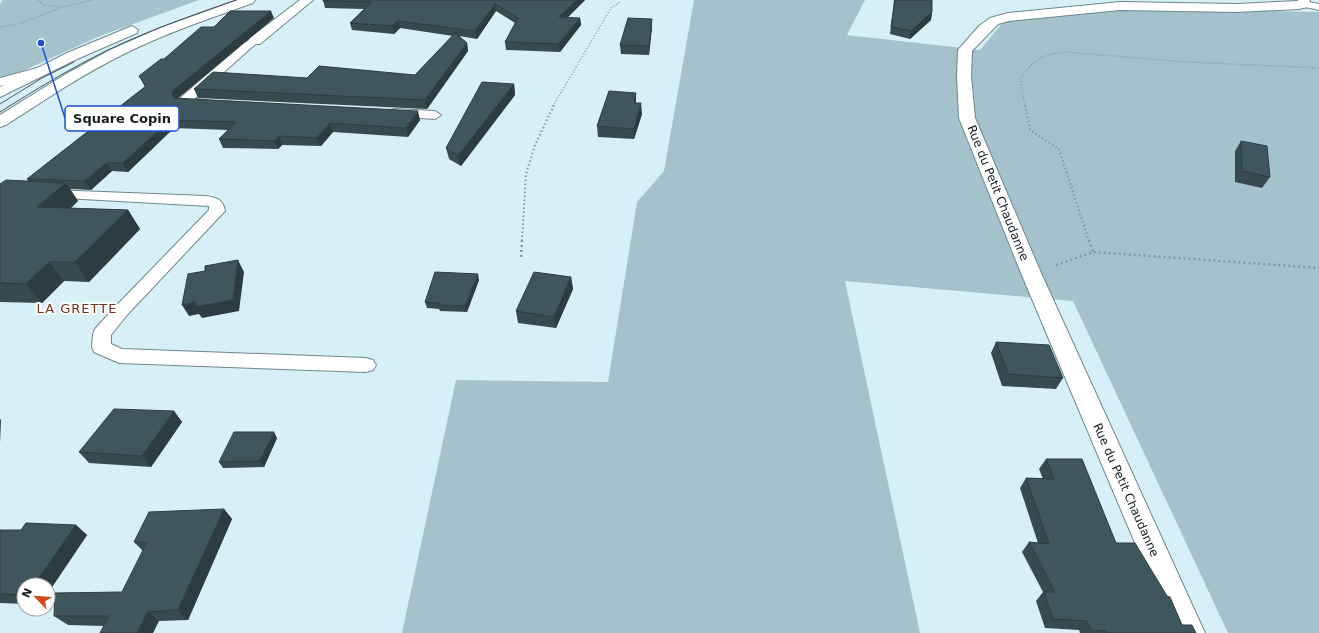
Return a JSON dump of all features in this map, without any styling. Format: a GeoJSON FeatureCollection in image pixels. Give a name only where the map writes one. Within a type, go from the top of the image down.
{"type":"FeatureCollection","features":[{"type":"Feature","properties":{"kind":"street"},"geometry":{"type":"LineString","coordinates":[[166,17],[214,0]]}},
{"type":"Feature","properties":{"kind":"street"},"geometry":{"type":"LineString","coordinates":[[0,122],[66,80],[115,53],[175,27],[249,0]]}},
{"type":"Feature","properties":{"kind":"street"},"geometry":{"type":"LineString","coordinates":[[255,41],[307,0]]}},
{"type":"Feature","properties":{"kind":"street","name":"Rue du Petit Chaudanne"},"geometry":{"type":"LineString","coordinates":[[1189,633],[1030,273],[967,118],[964,76],[965,50],[984,29],[994,21],[1008,17],[1120,6],[1236,8],[1304,2]]}},
{"type":"Feature","properties":{"kind":"street"},"geometry":{"type":"LineString","coordinates":[[0,93],[41,71],[116,36],[147,24]]}},
{"type":"Feature","properties":{"kind":"street"},"geometry":{"type":"LineString","coordinates":[[0,82],[41,71]]}},
{"type":"Feature","properties":{"kind":"lane"},"geometry":{"type":"LineString","coordinates":[[1304,2],[1319,7]]}},
{"type":"Feature","properties":{"kind":"lane"},"geometry":{"type":"LineString","coordinates":[[214,104],[183,102],[255,41]]}},
{"type":"Feature","properties":{"kind":"lane"},"geometry":{"type":"LineString","coordinates":[[381,113],[435,115]]}},
{"type":"Feature","properties":{"kind":"lane"},"geometry":{"type":"LineString","coordinates":[[32,193],[206,200],[216,203],[217,212],[121,311],[102,334],[102,347],[119,356],[366,365]]}},
{"type":"Feature","properties":{"kind":"path"},"geometry":{"type":"LineString","coordinates":[[38,0],[42,5],[63,7]]}},
{"type":"Feature","properties":{"kind":"path"},"geometry":{"type":"LineString","coordinates":[[0,27],[19,24],[63,7],[93,0]]}},
{"type":"Feature","properties":{"kind":"path"},"geometry":{"type":"LineString","coordinates":[[521,257],[526,174],[544,123],[610,8],[620,2]]}},
{"type":"Feature","properties":{"kind":"path"},"geometry":{"type":"LineString","coordinates":[[1093,252],[1059,149],[1030,130],[1020,79],[1034,60],[1048,54],[1064,52],[1187,62],[1319,68]]}},
{"type":"Feature","properties":{"kind":"path"},"geometry":{"type":"LineString","coordinates":[[1030,273],[1093,252],[1319,268]]}},
{"type":"Feature","properties":{"kind":"shaded area"},"geometry":{"type":"Polygon","coordinates":[[[3,0],[199,0],[100,36],[16,74],[0,77],[0,4],[3,0]]]}},
{"type":"Feature","properties":{"kind":"shaded area"},"geometry":{"type":"Polygon","coordinates":[[[694,0],[865,0],[847,35],[980,50],[1004,21],[1133,8],[1319,12],[1319,633],[1228,633],[1073,301],[845,281],[920,633],[402,633],[456,380],[608,382],[637,202],[664,171],[694,0]]]}},
{"type":"Feature","properties":{"kind":"building"},"geometry":{"type":"Polygon","coordinates":[[[323,0],[577,0],[559,17],[580,18],[559,44],[505,42],[518,18],[495,4],[475,31],[398,21],[392,26],[350,23],[372,2],[323,0]]]}},
{"type":"Feature","properties":{"kind":"building"},"geometry":{"type":"Polygon","coordinates":[[[895,0],[932,0],[932,12],[911,31],[891,27],[895,0]]]}},
{"type":"Feature","properties":{"kind":"building"},"geometry":{"type":"Polygon","coordinates":[[[230,11],[271,11],[174,90],[172,93],[174,98],[418,111],[406,128],[330,123],[317,138],[279,136],[275,141],[219,139],[236,122],[170,120],[123,163],[106,163],[85,181],[27,179],[146,86],[139,76],[161,59],[164,59],[201,27],[214,27],[230,11]]]}},
{"type":"Feature","properties":{"kind":"building"},"geometry":{"type":"Polygon","coordinates":[[[628,18],[652,19],[649,46],[620,45],[628,18]]]}},
{"type":"Feature","properties":{"kind":"building"},"geometry":{"type":"Polygon","coordinates":[[[455,33],[467,43],[425,100],[194,89],[213,72],[307,78],[319,66],[415,75],[455,33]]]}},
{"type":"Feature","properties":{"kind":"building"},"geometry":{"type":"Polygon","coordinates":[[[482,82],[514,84],[458,156],[446,148],[482,82]]]}},
{"type":"Feature","properties":{"kind":"building"},"geometry":{"type":"Polygon","coordinates":[[[609,91],[636,93],[634,103],[641,103],[634,129],[597,126],[609,91]]]}},
{"type":"Feature","properties":{"kind":"building"},"geometry":{"type":"Polygon","coordinates":[[[1241,141],[1267,146],[1270,177],[1242,171],[1241,141]]]}},
{"type":"Feature","properties":{"kind":"building"},"geometry":{"type":"Polygon","coordinates":[[[6,180],[66,183],[37,207],[128,210],[75,262],[49,262],[26,284],[0,283],[0,184],[6,180]]]}},
{"type":"Feature","properties":{"kind":"building"},"geometry":{"type":"Polygon","coordinates":[[[238,260],[233,300],[195,307],[196,302],[182,305],[188,274],[205,271],[205,266],[238,260]]]}},
{"type":"Feature","properties":{"kind":"building"},"geometry":{"type":"Polygon","coordinates":[[[435,272],[478,274],[465,306],[438,305],[439,303],[425,302],[435,272]]]}},
{"type":"Feature","properties":{"kind":"building"},"geometry":{"type":"Polygon","coordinates":[[[534,272],[571,277],[554,317],[516,311],[534,272]]]}},
{"type":"Feature","properties":{"kind":"building"},"geometry":{"type":"Polygon","coordinates":[[[996,342],[1049,345],[1063,378],[1008,374],[996,342]]]}},
{"type":"Feature","properties":{"kind":"building"},"geometry":{"type":"Polygon","coordinates":[[[114,409],[174,411],[142,456],[79,452],[114,409]]]}},
{"type":"Feature","properties":{"kind":"building"},"geometry":{"type":"Polygon","coordinates":[[[234,432],[274,432],[260,461],[219,462],[234,432]]]}},
{"type":"Feature","properties":{"kind":"building"},"geometry":{"type":"Polygon","coordinates":[[[1046,459],[1082,459],[1116,543],[1135,543],[1167,596],[1170,597],[1182,625],[1192,625],[1196,633],[1106,633],[1106,631],[1091,630],[1087,621],[1053,619],[1044,592],[1055,592],[1029,542],[1049,544],[1026,478],[1054,479],[1046,459]]]}},
{"type":"Feature","properties":{"kind":"building"},"geometry":{"type":"Polygon","coordinates":[[[224,509],[178,610],[148,612],[137,633],[100,633],[109,616],[56,616],[56,593],[122,592],[147,542],[134,542],[149,512],[224,509]]]}},
{"type":"Feature","properties":{"kind":"building"},"geometry":{"type":"Polygon","coordinates":[[[26,523],[76,525],[40,577],[16,577],[16,595],[0,594],[0,530],[21,530],[26,523]]]}},
{"type":"Feature","properties":{"kind":"tram line"},"geometry":{"type":"LineString","coordinates":[[0,112],[80,64],[108,50],[156,29],[236,0]]}},
{"type":"Feature","properties":{"kind":"tram line"},"geometry":{"type":"LineString","coordinates":[[0,104],[42,78],[74,62]]}},
{"type":"Feature","properties":{"kind":"place","name":"Square Copin"},"geometry":{"type":"Point","coordinates":[41,43]}},
{"type":"Feature","properties":{"kind":"district","name":"LA GRETTE"},"geometry":{"type":"Point","coordinates":[77,308]}}]}
